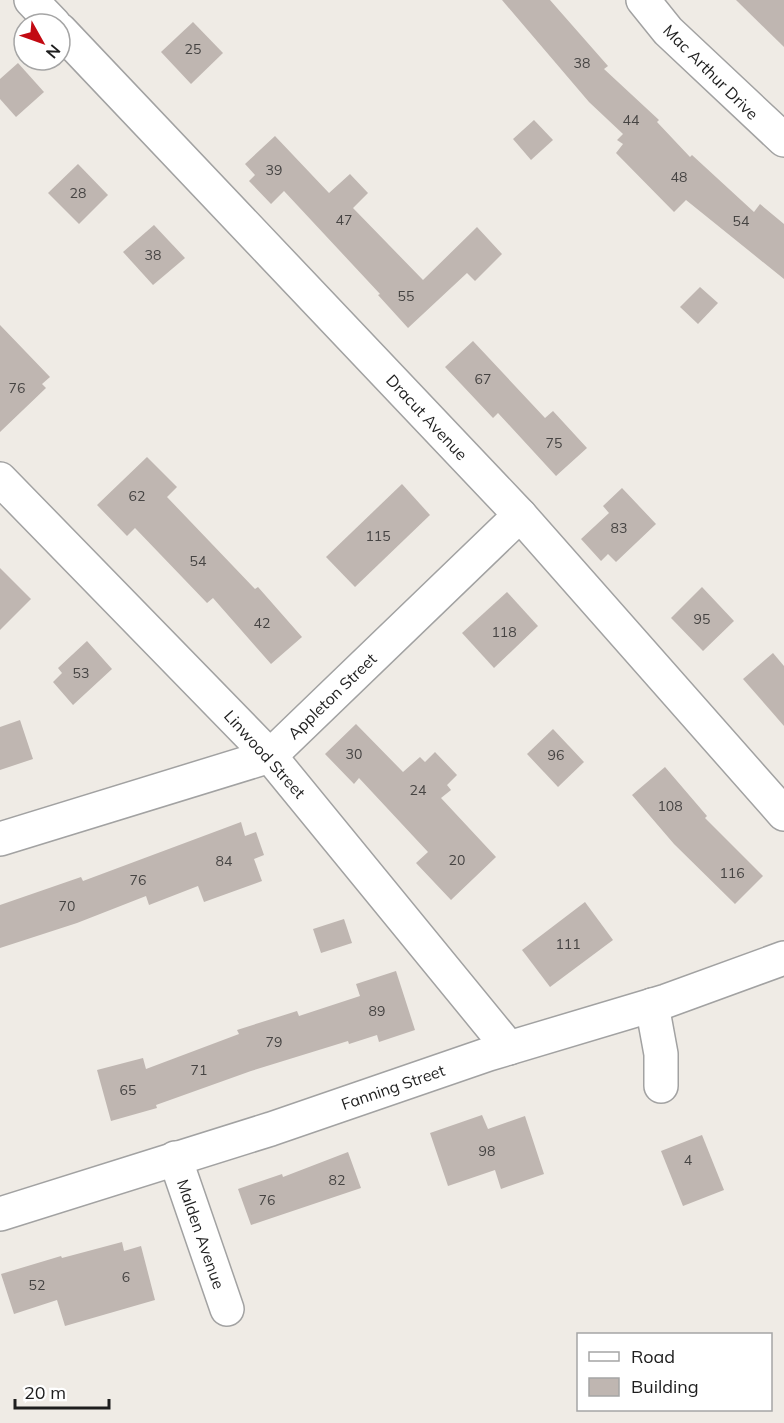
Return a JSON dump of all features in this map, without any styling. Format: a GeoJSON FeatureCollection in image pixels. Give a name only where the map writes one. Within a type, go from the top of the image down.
{"type":"FeatureCollection","features":[{"type":"Feature","properties":{"kind":"street"},"geometry":{"type":"LineString","coordinates":[[31,0],[42,12]]}},
{"type":"Feature","properties":{"kind":"street","name":"Mac Arthur Drive"},"geometry":{"type":"LineString","coordinates":[[643,0],[668,31],[784,140]]}},
{"type":"Feature","properties":{"kind":"street","name":"Dracut Avenue"},"geometry":{"type":"LineString","coordinates":[[72,43],[520,516],[784,814]]}},
{"type":"Feature","properties":{"kind":"street","name":"Linwood Street"},"geometry":{"type":"LineString","coordinates":[[2,484],[270,756],[509,1048]]}},
{"type":"Feature","properties":{"kind":"street","name":"Appleton Street"},"geometry":{"type":"LineString","coordinates":[[0,839],[270,756],[520,516]]}},
{"type":"Feature","properties":{"kind":"street","name":"Fanning Street"},"geometry":{"type":"LineString","coordinates":[[0,1214],[509,1048],[652,1005],[784,958]]}},
{"type":"Feature","properties":{"kind":"street"},"geometry":{"type":"LineString","coordinates":[[652,1005],[661,1054],[661,1086]]}},
{"type":"Feature","properties":{"kind":"street","name":"Malden Avenue"},"geometry":{"type":"LineString","coordinates":[[176,1158],[226,1309]]}},
{"type":"Feature","properties":{"kind":"building"},"geometry":{"type":"Polygon","coordinates":[[[502,0],[550,0],[608,66],[604,69],[659,120],[657,122],[690,157],[692,155],[754,212],[760,204],[784,224],[784,279],[686,200],[674,212],[616,153],[623,144],[617,140],[623,134],[589,102],[502,0]]]}},
{"type":"Feature","properties":{"kind":"building"},"geometry":{"type":"Polygon","coordinates":[[[736,0],[784,0],[784,47],[736,0]]]}},
{"type":"Feature","properties":{"kind":"building"},"geometry":{"type":"Polygon","coordinates":[[[193,22],[223,53],[191,84],[161,52],[193,22]]]}},
{"type":"Feature","properties":{"kind":"building"},"geometry":{"type":"Polygon","coordinates":[[[12,68],[12,72],[26,72],[44,92],[16,117],[0,99],[0,79],[12,68]]]}},
{"type":"Feature","properties":{"kind":"building"},"geometry":{"type":"Polygon","coordinates":[[[534,120],[553,140],[531,160],[513,139],[534,120]]]}},
{"type":"Feature","properties":{"kind":"building"},"geometry":{"type":"Polygon","coordinates":[[[275,136],[329,193],[350,174],[368,193],[353,208],[423,280],[477,227],[502,254],[475,281],[467,273],[408,328],[378,295],[380,294],[284,191],[271,204],[249,181],[255,175],[245,164],[275,136]]]}},
{"type":"Feature","properties":{"kind":"building"},"geometry":{"type":"Polygon","coordinates":[[[78,164],[108,195],[79,224],[48,193],[78,164]]]}},
{"type":"Feature","properties":{"kind":"building"},"geometry":{"type":"Polygon","coordinates":[[[154,225],[185,258],[153,285],[123,252],[154,225]]]}},
{"type":"Feature","properties":{"kind":"building"},"geometry":{"type":"Polygon","coordinates":[[[700,287],[718,303],[698,324],[680,307],[700,287]]]}},
{"type":"Feature","properties":{"kind":"building"},"geometry":{"type":"Polygon","coordinates":[[[0,325],[50,377],[42,384],[46,388],[0,432],[0,325]]]}},
{"type":"Feature","properties":{"kind":"building"},"geometry":{"type":"Polygon","coordinates":[[[473,341],[545,418],[553,411],[587,448],[556,476],[498,413],[493,418],[445,367],[473,341]]]}},
{"type":"Feature","properties":{"kind":"building"},"geometry":{"type":"Polygon","coordinates":[[[147,457],[177,487],[167,497],[255,589],[258,587],[302,637],[271,664],[213,598],[207,603],[135,528],[127,536],[97,505],[147,457]]]}},
{"type":"Feature","properties":{"kind":"building"},"geometry":{"type":"Polygon","coordinates":[[[402,484],[430,515],[355,587],[326,557],[402,484]]]}},
{"type":"Feature","properties":{"kind":"building"},"geometry":{"type":"Polygon","coordinates":[[[622,488],[656,524],[616,562],[608,554],[601,561],[581,539],[609,513],[603,506],[622,488]]]}},
{"type":"Feature","properties":{"kind":"building"},"geometry":{"type":"Polygon","coordinates":[[[0,568],[31,599],[0,630],[0,568]]]}},
{"type":"Feature","properties":{"kind":"building"},"geometry":{"type":"Polygon","coordinates":[[[702,587],[734,621],[703,651],[671,618],[702,587]]]}},
{"type":"Feature","properties":{"kind":"building"},"geometry":{"type":"Polygon","coordinates":[[[507,592],[538,626],[494,668],[462,633],[507,592]]]}},
{"type":"Feature","properties":{"kind":"building"},"geometry":{"type":"Polygon","coordinates":[[[87,641],[112,669],[73,705],[53,682],[62,673],[58,668],[87,641]]]}},
{"type":"Feature","properties":{"kind":"building"},"geometry":{"type":"Polygon","coordinates":[[[773,653],[784,666],[784,726],[743,679],[773,653]]]}},
{"type":"Feature","properties":{"kind":"building"},"geometry":{"type":"Polygon","coordinates":[[[20,720],[33,759],[0,770],[0,727],[20,720]]]}},
{"type":"Feature","properties":{"kind":"building"},"geometry":{"type":"Polygon","coordinates":[[[356,724],[403,772],[420,757],[425,762],[435,752],[457,775],[447,785],[451,790],[441,798],[496,857],[451,900],[416,863],[428,852],[359,778],[354,784],[325,754],[356,724]]]}},
{"type":"Feature","properties":{"kind":"building"},"geometry":{"type":"Polygon","coordinates":[[[553,729],[584,762],[558,787],[527,754],[553,729]]]}},
{"type":"Feature","properties":{"kind":"building"},"geometry":{"type":"Polygon","coordinates":[[[665,767],[707,816],[705,818],[763,876],[735,904],[674,844],[632,795],[665,767]]]}},
{"type":"Feature","properties":{"kind":"building"},"geometry":{"type":"Polygon","coordinates":[[[241,822],[245,836],[256,832],[264,855],[254,859],[262,881],[204,902],[198,886],[149,905],[146,896],[77,923],[0,948],[0,905],[81,877],[83,881],[241,822]]]}},
{"type":"Feature","properties":{"kind":"building"},"geometry":{"type":"Polygon","coordinates":[[[585,902],[613,940],[550,987],[522,950],[585,902]]]}},
{"type":"Feature","properties":{"kind":"building"},"geometry":{"type":"Polygon","coordinates":[[[344,919],[352,943],[321,953],[313,929],[344,919]]]}},
{"type":"Feature","properties":{"kind":"building"},"geometry":{"type":"Polygon","coordinates":[[[396,971],[415,1030],[379,1042],[377,1035],[349,1044],[348,1041],[251,1071],[156,1105],[157,1108],[111,1121],[97,1070],[143,1058],[146,1069],[239,1034],[237,1030],[297,1011],[299,1016],[360,996],[356,984],[396,971]]]}},
{"type":"Feature","properties":{"kind":"building"},"geometry":{"type":"Polygon","coordinates":[[[482,1115],[488,1129],[525,1116],[544,1174],[501,1189],[495,1170],[448,1186],[430,1133],[482,1115]]]}},
{"type":"Feature","properties":{"kind":"building"},"geometry":{"type":"Polygon","coordinates":[[[702,1135],[724,1190],[683,1206],[661,1151],[702,1135]]]}},
{"type":"Feature","properties":{"kind":"building"},"geometry":{"type":"Polygon","coordinates":[[[348,1152],[361,1188],[251,1225],[238,1189],[282,1174],[283,1177],[348,1152]]]}},
{"type":"Feature","properties":{"kind":"building"},"geometry":{"type":"Polygon","coordinates":[[[122,1242],[124,1251],[141,1246],[155,1300],[65,1326],[57,1300],[14,1314],[1,1274],[61,1256],[62,1258],[122,1242]]]}}]}
